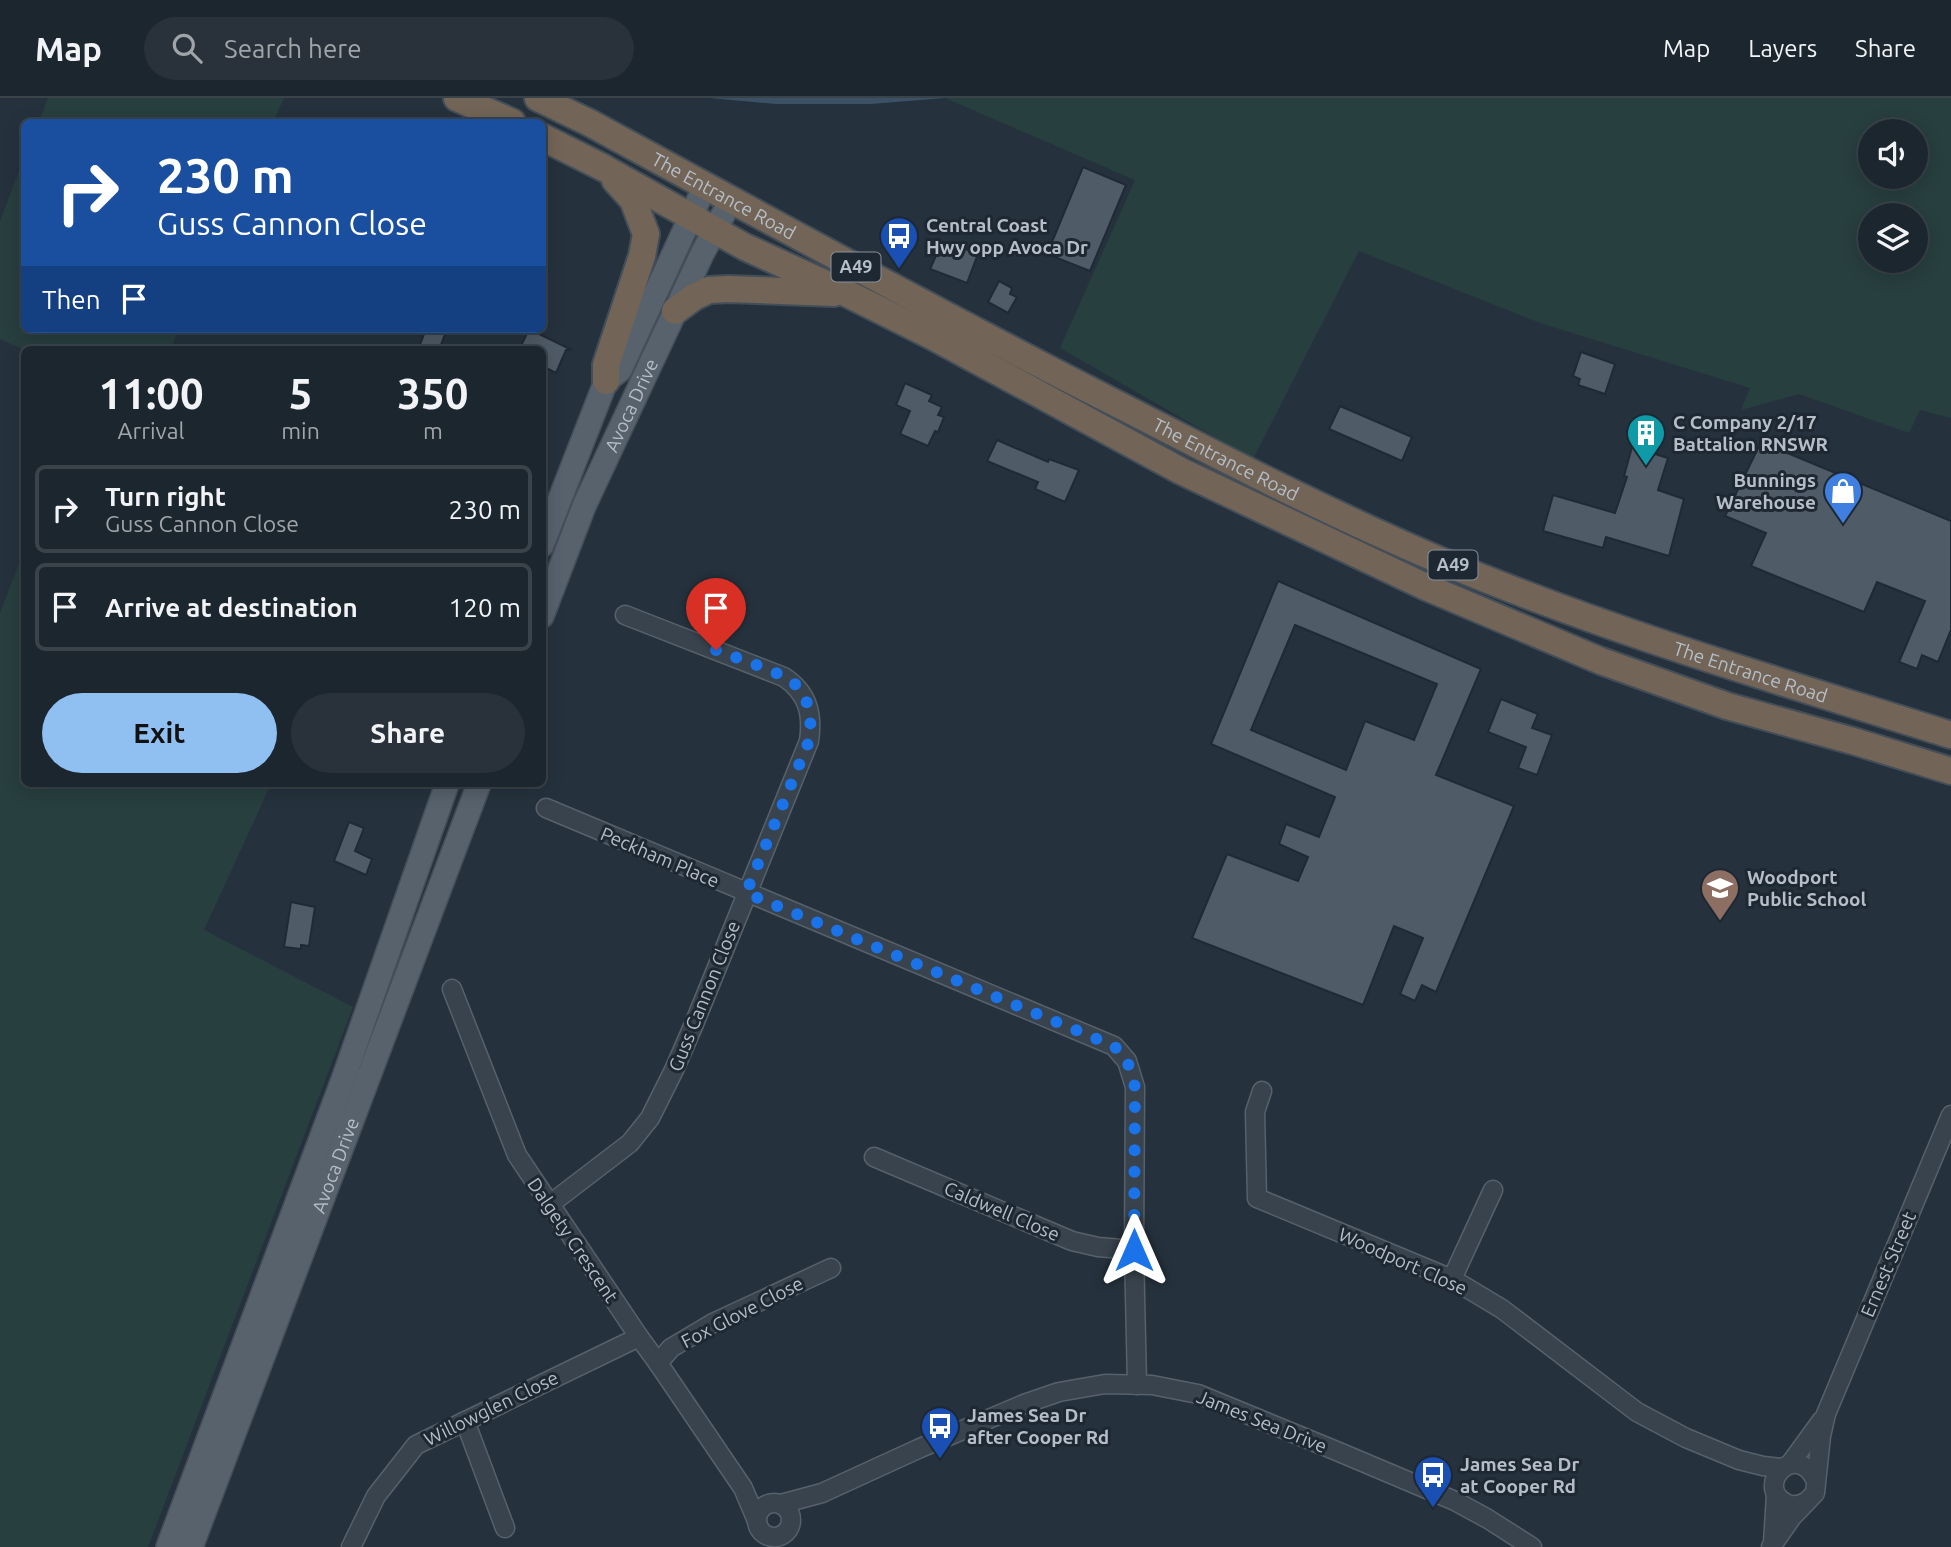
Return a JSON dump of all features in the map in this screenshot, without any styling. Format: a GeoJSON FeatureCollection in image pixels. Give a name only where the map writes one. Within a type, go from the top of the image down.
{"type":"FeatureCollection","features":[{"type":"Feature","properties":{"kind":"highway"},"geometry":{"type":"LineString","coordinates":[[457,98],[506,119]]}},
{"type":"Feature","properties":{"kind":"highway","name":"The Entrance Road"},"geometry":{"type":"LineString","coordinates":[[538,98],[590,123],[980,334],[1322,507],[1439,560],[1676,650],[1951,735]]}},
{"type":"Feature","properties":{"kind":"highway","name":"The Entrance Road"},"geometry":{"type":"LineString","coordinates":[[546,139],[604,168],[745,247],[932,336],[1181,471],[1426,587],[1601,661],[1714,702],[1951,771]]}},
{"type":"Feature","properties":{"kind":"highway"},"geometry":{"type":"LineString","coordinates":[[604,168],[633,200],[646,234],[642,256],[606,365],[606,381]]}},
{"type":"Feature","properties":{"kind":"highway"},"geometry":{"type":"LineString","coordinates":[[675,311],[694,296],[709,290],[846,293]]}},
{"type":"Feature","properties":{"kind":"main road","name":"Avoca Drive"},"geometry":{"type":"LineString","coordinates":[[546,535],[606,381],[620,370],[705,186]]}},
{"type":"Feature","properties":{"kind":"main road","name":"Avoca Drive"},"geometry":{"type":"LineString","coordinates":[[546,606],[584,506],[675,311],[731,200]]}},
{"type":"Feature","properties":{"kind":"main road","name":"Avoca Drive"},"geometry":{"type":"LineString","coordinates":[[168,1547],[344,1077],[446,787]]}},
{"type":"Feature","properties":{"kind":"main road","name":"Avoca Drive"},"geometry":{"type":"LineString","coordinates":[[191,1547],[478,787]]}},
{"type":"Feature","properties":{"kind":"street","name":"Guss Cannon Close"},"geometry":{"type":"LineString","coordinates":[[549,1205],[631,1143],[650,1118],[684,1047],[809,741],[812,723],[807,704],[796,685],[784,677],[625,615]]}},
{"type":"Feature","properties":{"kind":"street","name":"Peckham Place"},"geometry":{"type":"LineString","coordinates":[[546,808],[1114,1046],[1127,1060],[1135,1087],[1137,1385]]}},
{"type":"Feature","properties":{"kind":"street","name":"Dalgety Crescent"},"geometry":{"type":"LineString","coordinates":[[452,989],[517,1155],[732,1471],[743,1488],[764,1534]]}},
{"type":"Feature","properties":{"kind":"street","name":"Woodport Close"},"geometry":{"type":"LineString","coordinates":[[1262,1091],[1255,1112],[1257,1198],[1452,1279],[1502,1309],[1637,1412],[1686,1438],[1739,1460],[1763,1466],[1786,1466]]}},
{"type":"Feature","properties":{"kind":"street","name":"Ernest Street"},"geometry":{"type":"LineString","coordinates":[[1815,1479],[1826,1414],[1951,1115]]}},
{"type":"Feature","properties":{"kind":"street","name":"Caldwell Close"},"geometry":{"type":"LineString","coordinates":[[874,1157],[1072,1241],[1098,1247],[1134,1250]]}},
{"type":"Feature","properties":{"kind":"street"},"geometry":{"type":"LineString","coordinates":[[1452,1279],[1493,1190]]}},
{"type":"Feature","properties":{"kind":"street","name":"Fox Glove Close"},"geometry":{"type":"LineString","coordinates":[[658,1363],[671,1348],[713,1323],[831,1268]]}},
{"type":"Feature","properties":{"kind":"street","name":"Willowglen Close"},"geometry":{"type":"LineString","coordinates":[[351,1547],[376,1496],[416,1445],[639,1338]]}},
{"type":"Feature","properties":{"kind":"street","name":"James Sea Drive"},"geometry":{"type":"LineString","coordinates":[[781,1508],[822,1493],[1024,1404],[1059,1392],[1105,1384],[1152,1385],[1198,1394],[1455,1501],[1511,1541],[1532,1547]]}},
{"type":"Feature","properties":{"kind":"street","name":"Ernest Street"},"geometry":{"type":"LineString","coordinates":[[1786,1466],[1826,1414]]}},
{"type":"Feature","properties":{"kind":"street"},"geometry":{"type":"LineString","coordinates":[[465,1421],[505,1528]]}},
{"type":"Feature","properties":{"kind":"street","name":"Woodport Close"},"geometry":{"type":"LineString","coordinates":[[1739,1460],[1760,1475],[1776,1493]]}},
{"type":"Feature","properties":{"kind":"street"},"geometry":{"type":"LineString","coordinates":[[1800,1464],[1807,1467],[1815,1479],[1815,1493],[1792,1517],[1772,1545],[1776,1475],[1786,1466],[1800,1464]]}},
{"type":"Feature","properties":{"kind":"street","name":"Dalgety Crescent"},"geometry":{"type":"LineString","coordinates":[[732,1471],[758,1497],[781,1508]]}},
{"type":"Feature","properties":{"kind":"street"},"geometry":{"type":"LineString","coordinates":[[1776,1493],[1786,1504],[1793,1506],[1806,1502]]}},
{"type":"Feature","properties":{"kind":"street"},"geometry":{"type":"LineString","coordinates":[[754,1547],[764,1534],[785,1532],[790,1523],[781,1508],[767,1504],[759,1511],[764,1534]]}},
{"type":"Feature","properties":{"kind":"green space"},"geometry":{"type":"Polygon","coordinates":[[[48,98],[284,98],[274,119],[40,119],[48,98]]]}},
{"type":"Feature","properties":{"kind":"green space"},"geometry":{"type":"Polygon","coordinates":[[[945,98],[1951,98],[1951,418],[1920,410],[1909,433],[1799,394],[1741,410],[1750,388],[1540,323],[1359,251],[1253,459],[1060,348],[1135,180],[945,98]]]}},
{"type":"Feature","properties":{"kind":"green space"},"geometry":{"type":"Polygon","coordinates":[[[21,166],[21,333],[177,333],[172,346],[21,346],[21,349],[0,339],[0,221],[21,166]]]}},
{"type":"Feature","properties":{"kind":"green space"},"geometry":{"type":"Polygon","coordinates":[[[21,558],[21,787],[270,787],[204,930],[353,1007],[148,1547],[0,1547],[0,613],[21,558]]]}},
{"type":"Feature","properties":{"kind":"water"},"geometry":{"type":"Polygon","coordinates":[[[710,98],[945,98],[871,104],[776,104],[710,98]]]}},
{"type":"Feature","properties":{"kind":"building"},"geometry":{"type":"Polygon","coordinates":[[[1083,167],[1126,185],[1090,271],[1047,254],[1083,167]]]}},
{"type":"Feature","properties":{"kind":"building"},"geometry":{"type":"Polygon","coordinates":[[[956,245],[978,254],[967,283],[930,269],[939,249],[952,254],[956,245]]]}},
{"type":"Feature","properties":{"kind":"building"},"geometry":{"type":"Polygon","coordinates":[[[999,281],[1012,288],[1010,294],[1017,297],[1008,313],[988,302],[999,281]]]}},
{"type":"Feature","properties":{"kind":"building"},"geometry":{"type":"Polygon","coordinates":[[[424,333],[445,333],[441,346],[420,346],[424,333]]]}},
{"type":"Feature","properties":{"kind":"building"},"geometry":{"type":"Polygon","coordinates":[[[527,333],[537,333],[572,350],[566,350],[556,373],[546,368],[546,346],[521,346],[527,333]]]}},
{"type":"Feature","properties":{"kind":"building"},"geometry":{"type":"Polygon","coordinates":[[[1581,352],[1615,364],[1605,394],[1578,385],[1580,379],[1573,376],[1581,352]]]}},
{"type":"Feature","properties":{"kind":"building"},"geometry":{"type":"Polygon","coordinates":[[[905,383],[932,395],[929,401],[942,407],[938,415],[944,417],[928,446],[900,434],[910,411],[896,405],[905,383]]]}},
{"type":"Feature","properties":{"kind":"building"},"geometry":{"type":"Polygon","coordinates":[[[1340,406],[1412,437],[1402,461],[1329,429],[1340,406]]]}},
{"type":"Feature","properties":{"kind":"building"},"geometry":{"type":"Polygon","coordinates":[[[997,440],[1048,462],[1049,459],[1079,470],[1065,502],[1035,489],[1038,482],[987,461],[997,440]]]}},
{"type":"Feature","properties":{"kind":"building","name":"Bunnings Warehouse"},"geometry":{"type":"Polygon","coordinates":[[[1761,442],[1951,521],[1951,630],[1938,662],[1922,655],[1917,669],[1899,662],[1925,601],[1877,582],[1864,612],[1751,566],[1766,533],[1725,516],[1761,442]]]}},
{"type":"Feature","properties":{"kind":"building"},"geometry":{"type":"Polygon","coordinates":[[[1632,447],[1668,458],[1658,490],[1684,499],[1669,556],[1606,537],[1603,548],[1543,531],[1553,495],[1615,513],[1627,477],[1624,476],[1632,447]]]}},
{"type":"Feature","properties":{"kind":"building"},"geometry":{"type":"Polygon","coordinates":[[[1278,581],[1481,669],[1436,775],[1514,806],[1436,992],[1422,985],[1415,1001],[1400,994],[1423,938],[1394,926],[1363,1005],[1192,938],[1227,854],[1298,881],[1308,857],[1279,844],[1286,824],[1319,837],[1335,797],[1211,744],[1278,581]],[[1295,625],[1251,730],[1346,770],[1365,721],[1414,740],[1437,684],[1295,625]]]}},
{"type":"Feature","properties":{"kind":"building"},"geometry":{"type":"Polygon","coordinates":[[[1501,699],[1538,714],[1532,728],[1552,735],[1537,775],[1518,768],[1526,747],[1488,732],[1501,699]]]}},
{"type":"Feature","properties":{"kind":"building"},"geometry":{"type":"Polygon","coordinates":[[[349,822],[364,828],[355,851],[372,859],[366,875],[334,861],[349,822]]]}},
{"type":"Feature","properties":{"kind":"building"},"geometry":{"type":"Polygon","coordinates":[[[291,902],[315,907],[309,946],[301,945],[301,949],[284,947],[291,902]]]}},
{"type":"Feature","properties":{"kind":"place","name":"Central Coast Hwy opp Avoca Dr"},"geometry":{"type":"Point","coordinates":[899,270]}},
{"type":"Feature","properties":{"kind":"place","name":"C Company 2/17 Battalion RNSWR"},"geometry":{"type":"Point","coordinates":[1646,467]}},
{"type":"Feature","properties":{"kind":"place","name":"Bunnings Warehouse"},"geometry":{"type":"Point","coordinates":[1843,525]}},
{"type":"Feature","properties":{"kind":"place","name":"Woodport Public School"},"geometry":{"type":"Point","coordinates":[1720,922]}},
{"type":"Feature","properties":{"kind":"place","name":"James Sea Dr after Cooper Rd"},"geometry":{"type":"Point","coordinates":[940,1460]}},
{"type":"Feature","properties":{"kind":"place","name":"James Sea Dr at Cooper Rd"},"geometry":{"type":"Point","coordinates":[1433,1509]}},
{"type":"Feature","properties":{"kind":"route"},"geometry":{"type":"LineString","coordinates":[[716,650],[784,677],[796,685],[807,704],[812,723],[809,741],[746,893],[1114,1046],[1127,1060],[1135,1087],[1134,1250]]}}]}
